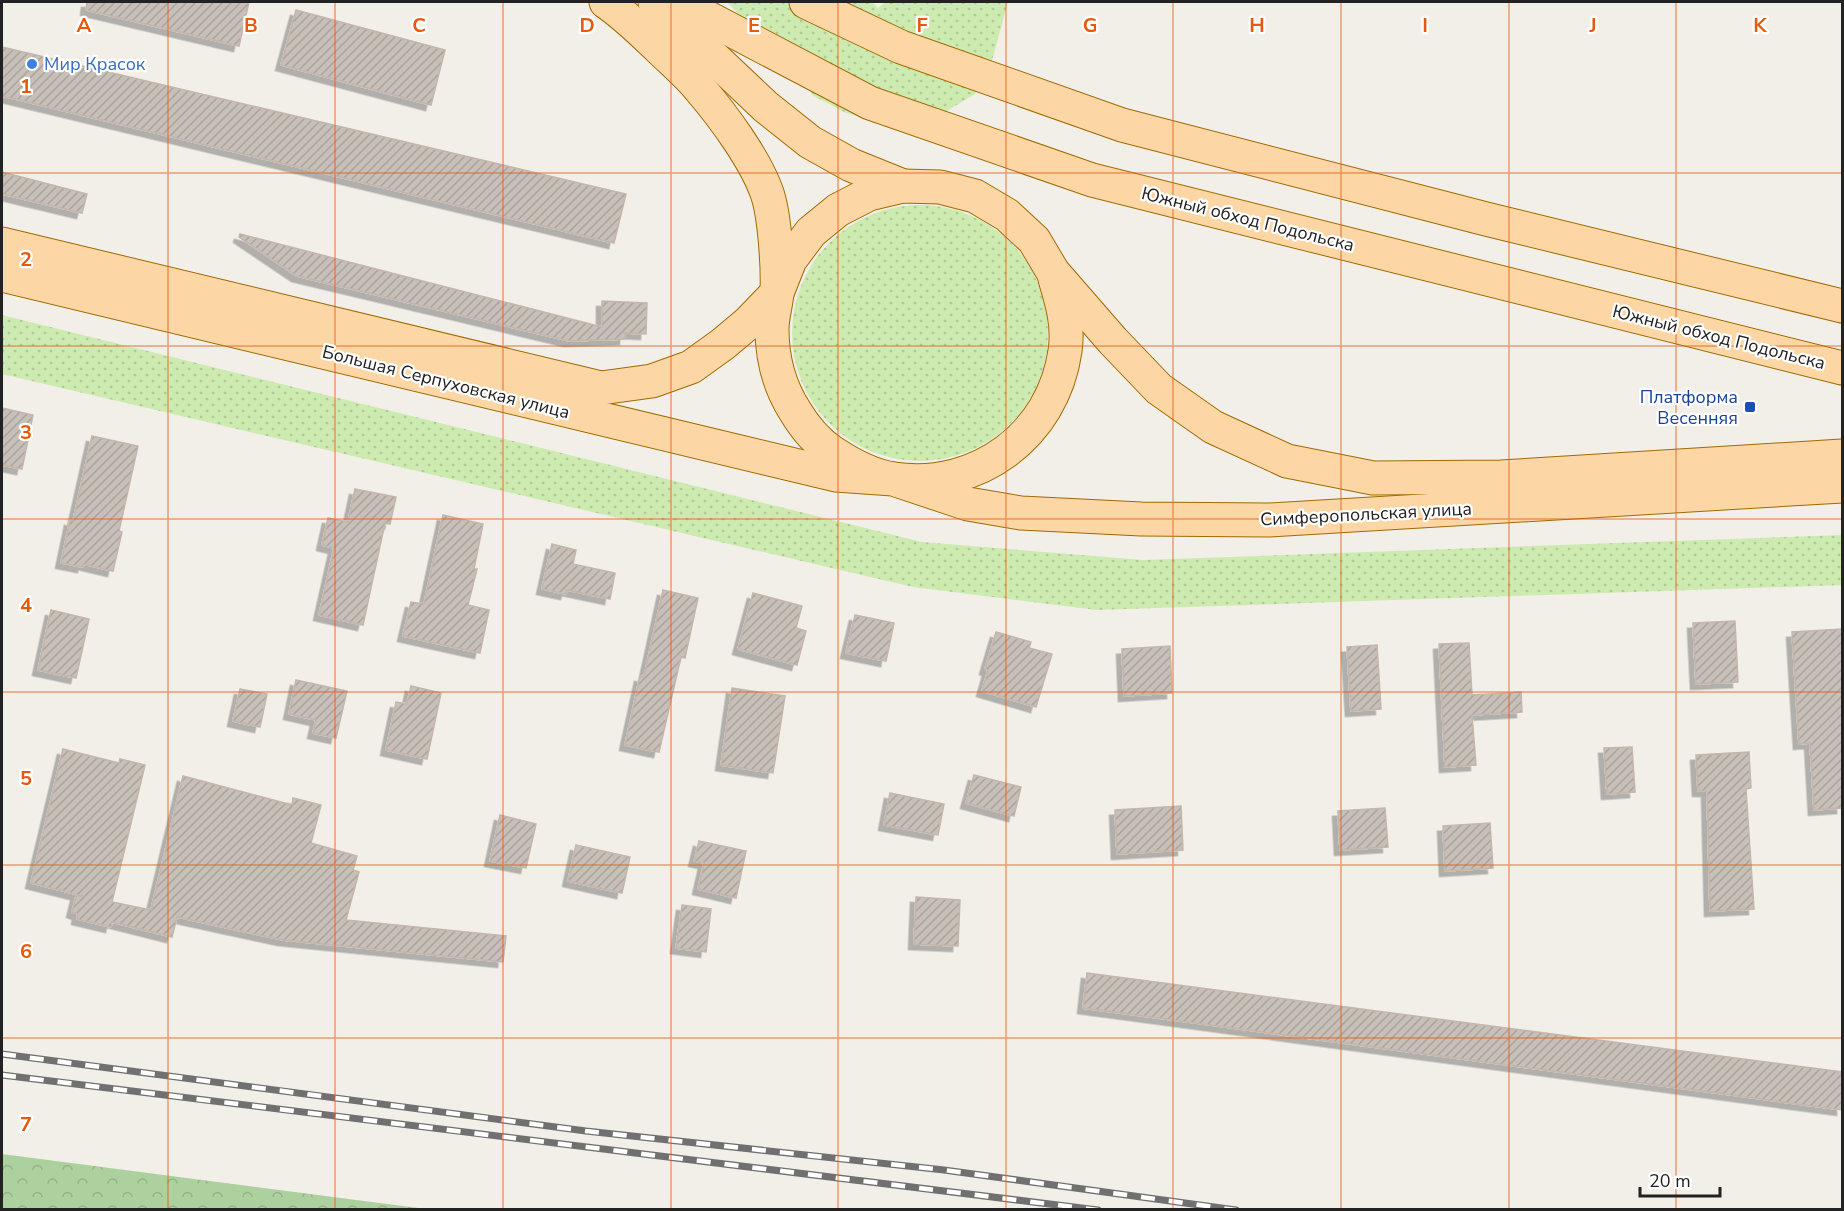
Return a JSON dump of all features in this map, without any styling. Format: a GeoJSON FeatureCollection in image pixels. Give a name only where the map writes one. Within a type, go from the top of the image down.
{"type":"FeatureCollection","features":[{"type":"Feature","properties":{"kind":"main road"},"geometry":{"type":"LineString","coordinates":[[806,2],[901,46],[1122,125],[1478,217],[1842,306]]}},
{"type":"Feature","properties":{"kind":"main road"},"geometry":{"type":"LineString","coordinates":[[614,7],[700,88],[745,149],[767,193],[775,241],[777,292],[771,327],[774,362],[785,396],[791,406],[804,426],[829,450],[859,469],[893,479],[933,480],[972,471],[1007,452],[1036,424],[1056,389],[1066,350],[1065,310],[1053,272],[1034,240],[1007,215],[975,196],[940,187],[903,186],[868,194],[838,210],[811,232],[790,260],[777,292]]}},
{"type":"Feature","properties":{"kind":"main road"},"geometry":{"type":"LineString","coordinates":[[669,8],[766,107],[810,142],[851,165],[903,186]]}},
{"type":"Feature","properties":{"kind":"main road","name":"Южный обход Подольска"},"geometry":{"type":"LineString","coordinates":[[669,8],[870,103],[1092,180],[1842,368]]}},
{"type":"Feature","properties":{"kind":"main road","name":"Большая Серпуховская улица"},"geometry":{"type":"LineString","coordinates":[[2,244],[601,388],[652,381],[691,366],[748,323],[777,292]]}},
{"type":"Feature","properties":{"kind":"main road","name":"Симферопольская улица"},"geometry":{"type":"LineString","coordinates":[[1053,272],[1113,341],[1159,389],[1214,427],[1287,461],[1374,478],[1501,477],[1842,456]]}},
{"type":"Feature","properties":{"kind":"main road","name":"Большая Серпуховская улица"},"geometry":{"type":"LineString","coordinates":[[2,275],[836,475],[893,479]]}},
{"type":"Feature","properties":{"kind":"main road","name":"Симферопольская улица"},"geometry":{"type":"LineString","coordinates":[[893,479],[968,504],[1021,513],[1141,519],[1246,520],[1842,486]]}},
{"type":"Feature","properties":{"kind":"green space"},"geometry":{"type":"Polygon","coordinates":[[[727,2],[872,2],[878,8],[885,2],[1008,2],[991,64],[975,94],[945,112],[884,124],[846,113],[814,96],[727,2]]]}},
{"type":"Feature","properties":{"kind":"green space"},"geometry":{"type":"Polygon","coordinates":[[[920,205],[945,207],[969,215],[991,227],[1011,242],[1026,262],[1038,284],[1046,308],[1048,333],[1046,358],[1038,382],[1026,404],[1011,424],[991,439],[969,451],[945,459],[920,461],[895,459],[871,451],[849,439],[829,424],[814,404],[802,382],[794,358],[792,333],[794,308],[802,284],[814,262],[829,242],[849,227],[871,215],[895,207],[920,205]]]}},
{"type":"Feature","properties":{"kind":"green space"},"geometry":{"type":"Polygon","coordinates":[[[2,315],[922,542],[1143,560],[1842,535],[1842,585],[1097,610],[913,587],[2,374],[2,315]]]}},
{"type":"Feature","properties":{"kind":"green space"},"geometry":{"type":"Polygon","coordinates":[[[2,1154],[426,1209],[2,1209],[2,1154]]]}},
{"type":"Feature","properties":{"kind":"building"},"geometry":{"type":"Polygon","coordinates":[[[87,2],[249,2],[239,46],[86,10],[87,2]]]}},
{"type":"Feature","properties":{"kind":"building"},"geometry":{"type":"Polygon","coordinates":[[[296,10],[445,50],[431,105],[281,65],[296,10]]]}},
{"type":"Feature","properties":{"kind":"building"},"geometry":{"type":"Polygon","coordinates":[[[2,47],[626,194],[614,243],[2,96],[2,47]]]}},
{"type":"Feature","properties":{"kind":"building"},"geometry":{"type":"Polygon","coordinates":[[[2,172],[87,194],[82,213],[2,194],[2,172]]]}},
{"type":"Feature","properties":{"kind":"building"},"geometry":{"type":"Polygon","coordinates":[[[240,234],[602,327],[602,301],[647,303],[646,334],[625,333],[625,339],[569,341],[297,276],[239,237],[240,234]]]}},
{"type":"Feature","properties":{"kind":"building"},"geometry":{"type":"Polygon","coordinates":[[[2,408],[33,415],[22,469],[2,465],[2,408]]]}},
{"type":"Feature","properties":{"kind":"building"},"geometry":{"type":"Polygon","coordinates":[[[92,436],[138,446],[119,531],[122,532],[113,571],[83,564],[83,567],[61,563],[92,436]]]}},
{"type":"Feature","properties":{"kind":"building"},"geometry":{"type":"Polygon","coordinates":[[[355,489],[396,497],[390,524],[385,523],[363,625],[319,615],[334,548],[322,545],[328,518],[348,522],[355,489]]]}},
{"type":"Feature","properties":{"kind":"building"},"geometry":{"type":"Polygon","coordinates":[[[443,515],[483,524],[474,569],[477,569],[468,605],[489,610],[480,653],[403,636],[411,602],[424,604],[443,515]]]}},
{"type":"Feature","properties":{"kind":"building"},"geometry":{"type":"Polygon","coordinates":[[[552,544],[576,550],[573,564],[615,573],[610,599],[567,590],[566,594],[542,589],[552,544]]]}},
{"type":"Feature","properties":{"kind":"building"},"geometry":{"type":"Polygon","coordinates":[[[663,590],[698,598],[685,658],[681,657],[659,752],[625,745],[640,676],[644,677],[663,590]]]}},
{"type":"Feature","properties":{"kind":"building"},"geometry":{"type":"Polygon","coordinates":[[[753,593],[802,606],[796,628],[806,631],[797,665],[738,649],[753,593]]]}},
{"type":"Feature","properties":{"kind":"building"},"geometry":{"type":"Polygon","coordinates":[[[51,610],[89,619],[76,678],[38,670],[51,610]]]}},
{"type":"Feature","properties":{"kind":"building"},"geometry":{"type":"Polygon","coordinates":[[[855,615],[894,623],[886,661],[846,653],[855,615]]]}},
{"type":"Feature","properties":{"kind":"building"},"geometry":{"type":"Polygon","coordinates":[[[1735,621],[1738,682],[1696,684],[1693,623],[1735,621]]]}},
{"type":"Feature","properties":{"kind":"building"},"geometry":{"type":"Polygon","coordinates":[[[1842,629],[1842,808],[1814,810],[1810,743],[1799,744],[1792,632],[1842,629]]]}},
{"type":"Feature","properties":{"kind":"building"},"geometry":{"type":"Polygon","coordinates":[[[996,632],[1031,642],[1029,648],[1052,654],[1036,707],[982,691],[988,670],[985,669],[996,632]]]}},
{"type":"Feature","properties":{"kind":"building"},"geometry":{"type":"Polygon","coordinates":[[[1469,643],[1472,695],[1521,692],[1522,712],[1472,715],[1476,765],[1445,767],[1439,644],[1469,643]]]}},
{"type":"Feature","properties":{"kind":"building"},"geometry":{"type":"Polygon","coordinates":[[[1377,645],[1381,709],[1351,711],[1347,647],[1377,645]]]}},
{"type":"Feature","properties":{"kind":"building"},"geometry":{"type":"Polygon","coordinates":[[[1170,646],[1172,693],[1124,696],[1122,649],[1170,646]]]}},
{"type":"Feature","properties":{"kind":"building"},"geometry":{"type":"Polygon","coordinates":[[[296,680],[347,691],[336,738],[313,733],[316,720],[289,714],[296,680]]]}},
{"type":"Feature","properties":{"kind":"building"},"geometry":{"type":"Polygon","coordinates":[[[411,686],[441,693],[427,759],[386,750],[396,702],[407,704],[411,686]]]}},
{"type":"Feature","properties":{"kind":"building"},"geometry":{"type":"Polygon","coordinates":[[[732,688],[785,696],[773,773],[721,765],[732,688]]]}},
{"type":"Feature","properties":{"kind":"building"},"geometry":{"type":"Polygon","coordinates":[[[240,689],[267,694],[260,727],[233,721],[240,689]]]}},
{"type":"Feature","properties":{"kind":"building"},"geometry":{"type":"Polygon","coordinates":[[[1632,747],[1635,792],[1607,794],[1604,748],[1632,747]]]}},
{"type":"Feature","properties":{"kind":"building"},"geometry":{"type":"Polygon","coordinates":[[[63,749],[119,763],[120,759],[145,765],[112,902],[151,910],[183,776],[292,805],[293,798],[321,805],[311,843],[357,856],[353,870],[359,872],[346,920],[506,936],[503,962],[283,940],[177,917],[172,937],[112,922],[111,927],[77,919],[78,914],[72,912],[76,896],[83,896],[31,883],[63,749]]]}},
{"type":"Feature","properties":{"kind":"building"},"geometry":{"type":"Polygon","coordinates":[[[1749,752],[1751,788],[1746,789],[1754,909],[1710,911],[1707,791],[1698,791],[1696,755],[1749,752]]]}},
{"type":"Feature","properties":{"kind":"building"},"geometry":{"type":"Polygon","coordinates":[[[974,775],[1021,787],[1014,816],[966,803],[974,775]]]}},
{"type":"Feature","properties":{"kind":"building"},"geometry":{"type":"Polygon","coordinates":[[[890,793],[944,804],[938,835],[884,825],[890,793]]]}},
{"type":"Feature","properties":{"kind":"building"},"geometry":{"type":"Polygon","coordinates":[[[1181,806],[1183,850],[1117,854],[1115,810],[1181,806]]]}},
{"type":"Feature","properties":{"kind":"building"},"geometry":{"type":"Polygon","coordinates":[[[1385,808],[1388,847],[1340,850],[1338,811],[1385,808]]]}},
{"type":"Feature","properties":{"kind":"building"},"geometry":{"type":"Polygon","coordinates":[[[500,815],[536,824],[526,868],[490,861],[500,815]]]}},
{"type":"Feature","properties":{"kind":"building"},"geometry":{"type":"Polygon","coordinates":[[[1490,823],[1493,868],[1445,871],[1443,826],[1490,823]]]}},
{"type":"Feature","properties":{"kind":"building"},"geometry":{"type":"Polygon","coordinates":[[[699,841],[746,851],[736,898],[698,889],[704,863],[694,861],[699,841]]]}},
{"type":"Feature","properties":{"kind":"building"},"geometry":{"type":"Polygon","coordinates":[[[576,845],[630,857],[622,893],[568,881],[576,845]]]}},
{"type":"Feature","properties":{"kind":"building"},"geometry":{"type":"Polygon","coordinates":[[[916,897],[960,900],[958,946],[914,944],[916,897]]]}},
{"type":"Feature","properties":{"kind":"building"},"geometry":{"type":"Polygon","coordinates":[[[682,905],[711,909],[706,952],[676,948],[682,905]]]}},
{"type":"Feature","properties":{"kind":"building"},"geometry":{"type":"Polygon","coordinates":[[[1087,973],[1842,1072],[1842,1110],[1083,1008],[1087,973]]]}},
{"type":"Feature","properties":{"kind":"railway"},"geometry":{"type":"LineString","coordinates":[[2,1054],[586,1131],[944,1170],[1236,1210]]}},
{"type":"Feature","properties":{"kind":"railway"},"geometry":{"type":"LineString","coordinates":[[2,1075],[1098,1210]]}},
{"type":"Feature","properties":{"kind":"place","name":"Мир Красок"},"geometry":{"type":"Point","coordinates":[32,64]}},
{"type":"Feature","properties":{"kind":"place","name":"Платформа Весенняя"},"geometry":{"type":"Point","coordinates":[1750,407]}}]}
